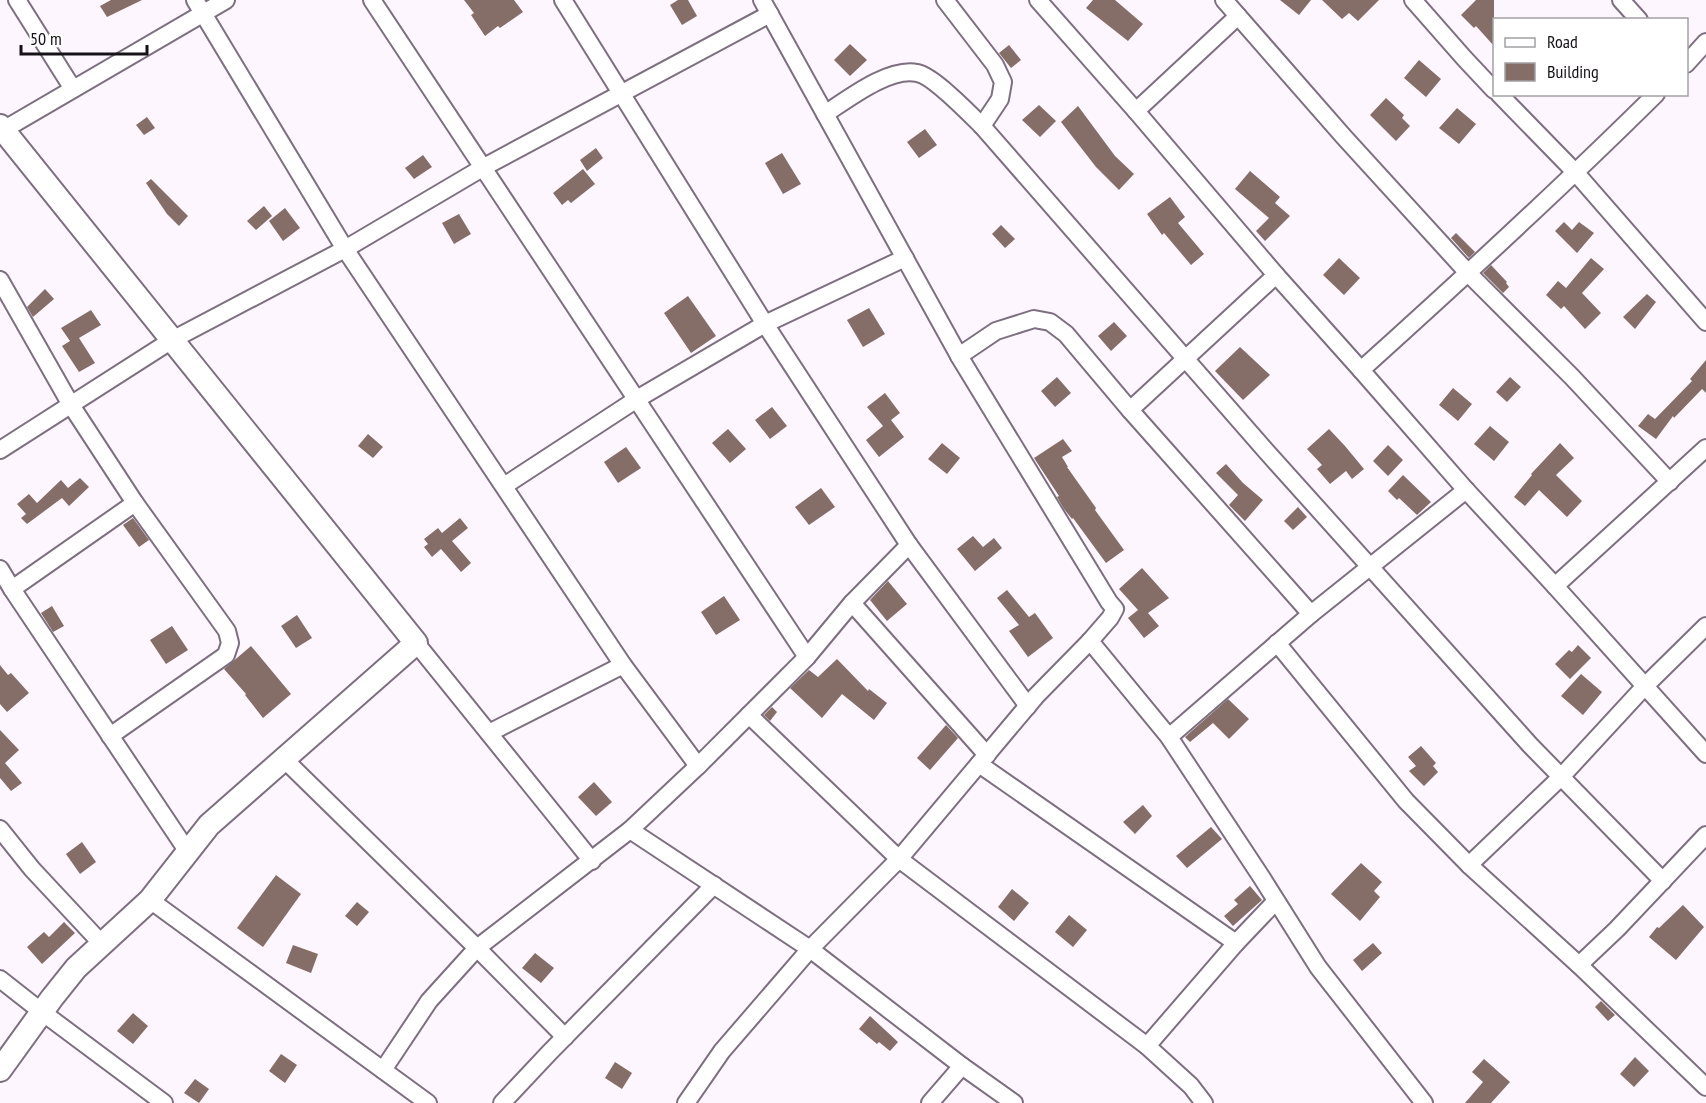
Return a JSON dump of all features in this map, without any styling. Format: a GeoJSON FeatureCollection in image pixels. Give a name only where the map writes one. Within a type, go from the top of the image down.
{"type":"FeatureCollection","features":[{"type":"Feature","properties":{"kind":"street"},"geometry":{"type":"LineString","coordinates":[[17,0],[73,89]]}},
{"type":"Feature","properties":{"kind":"street"},"geometry":{"type":"LineString","coordinates":[[226,0],[199,6],[73,89],[2,128],[592,861]]}},
{"type":"Feature","properties":{"kind":"street"},"geometry":{"type":"LineString","coordinates":[[372,0],[807,657]]}},
{"type":"Feature","properties":{"kind":"street"},"geometry":{"type":"LineString","coordinates":[[563,0],[765,324],[909,545],[1028,706]]}},
{"type":"Feature","properties":{"kind":"street"},"geometry":{"type":"LineString","coordinates":[[945,0],[995,65],[1003,82],[1000,99],[982,126]]}},
{"type":"Feature","properties":{"kind":"street"},"geometry":{"type":"LineString","coordinates":[[1038,0],[1466,490],[1704,749]]}},
{"type":"Feature","properties":{"kind":"street"},"geometry":{"type":"LineString","coordinates":[[1224,0],[1344,137],[1469,274],[1572,377],[1670,482]]}},
{"type":"Feature","properties":{"kind":"street"},"geometry":{"type":"LineString","coordinates":[[1413,0],[1493,89]]}},
{"type":"Feature","properties":{"kind":"street"},"geometry":{"type":"LineString","coordinates":[[1621,0],[1637,18]]}},
{"type":"Feature","properties":{"kind":"street"},"geometry":{"type":"LineString","coordinates":[[199,6],[345,249],[623,665],[698,766]]}},
{"type":"Feature","properties":{"kind":"street"},"geometry":{"type":"LineString","coordinates":[[0,450],[172,340],[345,249],[484,167],[622,94],[766,7],[959,356],[1114,609],[1110,618],[1028,706],[899,859],[810,949],[722,1051],[686,1103]]}},
{"type":"Feature","properties":{"kind":"street"},"geometry":{"type":"LineString","coordinates":[[1136,111],[1238,16]]}},
{"type":"Feature","properties":{"kind":"street"},"geometry":{"type":"LineString","coordinates":[[1688,62],[1704,49]]}},
{"type":"Feature","properties":{"kind":"street"},"geometry":{"type":"LineString","coordinates":[[825,114],[877,81],[897,74],[918,72],[941,88],[982,126],[1530,745],[1663,881]]}},
{"type":"Feature","properties":{"kind":"street"},"geometry":{"type":"LineString","coordinates":[[1501,96],[1576,173],[1706,322]]}},
{"type":"Feature","properties":{"kind":"street"},"geometry":{"type":"LineString","coordinates":[[1361,370],[1469,274],[1654,96]]}},
{"type":"Feature","properties":{"kind":"street"},"geometry":{"type":"LineString","coordinates":[[504,486],[637,399],[765,324],[905,258]]}},
{"type":"Feature","properties":{"kind":"street"},"geometry":{"type":"LineString","coordinates":[[1130,410],[1276,275]]}},
{"type":"Feature","properties":{"kind":"street"},"geometry":{"type":"LineString","coordinates":[[0,279],[70,405],[135,503],[227,631],[230,643],[226,655],[110,736]]}},
{"type":"Feature","properties":{"kind":"street"},"geometry":{"type":"LineString","coordinates":[[959,356],[996,331],[1034,319],[1050,322],[1066,334],[1130,410],[1311,614]]}},
{"type":"Feature","properties":{"kind":"street"},"geometry":{"type":"LineString","coordinates":[[1555,586],[1706,448]]}},
{"type":"Feature","properties":{"kind":"street"},"geometry":{"type":"LineString","coordinates":[[1169,737],[1311,614],[1466,490]]}},
{"type":"Feature","properties":{"kind":"street"},"geometry":{"type":"LineString","coordinates":[[12,589],[135,503]]}},
{"type":"Feature","properties":{"kind":"street"},"geometry":{"type":"LineString","coordinates":[[383,1070],[429,1001],[477,948],[630,830],[807,657],[852,603],[909,545]]}},
{"type":"Feature","properties":{"kind":"street"},"geometry":{"type":"LineString","coordinates":[[0,569],[188,852]]}},
{"type":"Feature","properties":{"kind":"street"},"geometry":{"type":"LineString","coordinates":[[852,603],[955,717],[983,759],[1236,943]]}},
{"type":"Feature","properties":{"kind":"street"},"geometry":{"type":"LineString","coordinates":[[1469,865],[1561,777],[1706,626]]}},
{"type":"Feature","properties":{"kind":"street"},"geometry":{"type":"LineString","coordinates":[[1090,641],[1169,737],[1318,967],[1424,1103]]}},
{"type":"Feature","properties":{"kind":"street"},"geometry":{"type":"LineString","coordinates":[[0,1070],[76,968],[150,900],[209,825],[416,643]]}},
{"type":"Feature","properties":{"kind":"street"},"geometry":{"type":"LineString","coordinates":[[1277,643],[1406,801],[1469,865],[1579,964],[1706,1087]]}},
{"type":"Feature","properties":{"kind":"street"},"geometry":{"type":"LineString","coordinates":[[489,733],[623,665]]}},
{"type":"Feature","properties":{"kind":"street"},"geometry":{"type":"LineString","coordinates":[[749,715],[899,859],[1147,1046],[1191,1086],[1204,1103]]}},
{"type":"Feature","properties":{"kind":"street"},"geometry":{"type":"LineString","coordinates":[[284,759],[565,1037]]}},
{"type":"Feature","properties":{"kind":"street"},"geometry":{"type":"LineString","coordinates":[[0,829],[32,869],[102,944]]}},
{"type":"Feature","properties":{"kind":"street"},"geometry":{"type":"LineString","coordinates":[[630,830],[810,949],[1014,1103]]}},
{"type":"Feature","properties":{"kind":"street"},"geometry":{"type":"LineString","coordinates":[[1579,964],[1617,929],[1706,835]]}},
{"type":"Feature","properties":{"kind":"street"},"geometry":{"type":"LineString","coordinates":[[502,1103],[714,885]]}},
{"type":"Feature","properties":{"kind":"street"},"geometry":{"type":"LineString","coordinates":[[150,900],[428,1103]]}},
{"type":"Feature","properties":{"kind":"street"},"geometry":{"type":"LineString","coordinates":[[1147,1046],[1236,943],[1276,901]]}},
{"type":"Feature","properties":{"kind":"street"},"geometry":{"type":"LineString","coordinates":[[0,979],[164,1103]]}},
{"type":"Feature","properties":{"kind":"street"},"geometry":{"type":"LineString","coordinates":[[930,1103],[962,1066]]}},
{"type":"Feature","properties":{"kind":"building"},"geometry":{"type":"Polygon","coordinates":[[[111,0],[142,0],[107,17],[100,6],[111,0]]]}},
{"type":"Feature","properties":{"kind":"building"},"geometry":{"type":"Polygon","coordinates":[[[464,0],[514,0],[523,12],[485,36],[471,15],[474,13],[464,0]]]}},
{"type":"Feature","properties":{"kind":"building"},"geometry":{"type":"Polygon","coordinates":[[[678,0],[688,0],[697,16],[682,25],[670,5],[678,0]]]}},
{"type":"Feature","properties":{"kind":"building"},"geometry":{"type":"Polygon","coordinates":[[[1093,0],[1115,0],[1143,24],[1128,41],[1086,8],[1093,0]]]}},
{"type":"Feature","properties":{"kind":"building"},"geometry":{"type":"Polygon","coordinates":[[[1280,0],[1311,0],[1299,15],[1280,0]]]}},
{"type":"Feature","properties":{"kind":"building"},"geometry":{"type":"Polygon","coordinates":[[[1322,0],[1379,0],[1358,21],[1349,13],[1342,19],[1322,0]]]}},
{"type":"Feature","properties":{"kind":"building"},"geometry":{"type":"Polygon","coordinates":[[[1476,0],[1494,0],[1493,45],[1476,26],[1474,28],[1461,15],[1476,0]]]}},
{"type":"Feature","properties":{"kind":"building"},"geometry":{"type":"Polygon","coordinates":[[[850,44],[867,60],[850,76],[834,60],[850,44]]]}},
{"type":"Feature","properties":{"kind":"building"},"geometry":{"type":"Polygon","coordinates":[[[1009,45],[1021,60],[1011,68],[999,53],[1009,45]]]}},
{"type":"Feature","properties":{"kind":"building"},"geometry":{"type":"Polygon","coordinates":[[[1419,60],[1441,79],[1426,97],[1404,78],[1419,60]]]}},
{"type":"Feature","properties":{"kind":"building"},"geometry":{"type":"Polygon","coordinates":[[[1386,98],[1404,115],[1402,118],[1410,126],[1396,141],[1370,115],[1386,98]]]}},
{"type":"Feature","properties":{"kind":"building"},"geometry":{"type":"Polygon","coordinates":[[[1039,105],[1056,121],[1040,137],[1022,120],[1039,105]]]}},
{"type":"Feature","properties":{"kind":"building"},"geometry":{"type":"Polygon","coordinates":[[[1078,106],[1115,156],[1134,174],[1119,190],[1096,167],[1061,122],[1078,106]]]}},
{"type":"Feature","properties":{"kind":"building"},"geometry":{"type":"Polygon","coordinates":[[[1457,108],[1476,124],[1459,144],[1439,128],[1457,108]]]}},
{"type":"Feature","properties":{"kind":"building"},"geometry":{"type":"Polygon","coordinates":[[[147,117],[155,128],[144,135],[136,125],[147,117]]]}},
{"type":"Feature","properties":{"kind":"building"},"geometry":{"type":"Polygon","coordinates":[[[925,129],[937,145],[919,158],[907,142],[925,129]]]}},
{"type":"Feature","properties":{"kind":"building"},"geometry":{"type":"Polygon","coordinates":[[[596,148],[603,158],[587,171],[580,160],[596,148]]]}},
{"type":"Feature","properties":{"kind":"building"},"geometry":{"type":"Polygon","coordinates":[[[782,153],[801,184],[783,194],[765,163],[782,153]]]}},
{"type":"Feature","properties":{"kind":"building"},"geometry":{"type":"Polygon","coordinates":[[[423,155],[432,167],[414,179],[405,168],[423,155]]]}},
{"type":"Feature","properties":{"kind":"building"},"geometry":{"type":"Polygon","coordinates":[[[583,169],[595,184],[571,203],[568,200],[562,205],[553,193],[583,169]]]}},
{"type":"Feature","properties":{"kind":"building"},"geometry":{"type":"Polygon","coordinates":[[[1250,171],[1280,197],[1275,203],[1290,216],[1265,241],[1256,231],[1269,218],[1235,189],[1250,171]]]}},
{"type":"Feature","properties":{"kind":"building"},"geometry":{"type":"Polygon","coordinates":[[[151,179],[188,216],[179,226],[167,214],[146,183],[151,179]]]}},
{"type":"Feature","properties":{"kind":"building"},"geometry":{"type":"Polygon","coordinates":[[[1170,197],[1185,217],[1178,223],[1204,254],[1191,265],[1164,233],[1162,235],[1147,214],[1170,197]]]}},
{"type":"Feature","properties":{"kind":"building"},"geometry":{"type":"Polygon","coordinates":[[[264,206],[272,216],[256,230],[247,221],[264,206]]]}},
{"type":"Feature","properties":{"kind":"building"},"geometry":{"type":"Polygon","coordinates":[[[285,208],[300,228],[283,241],[269,221],[285,208]]]}},
{"type":"Feature","properties":{"kind":"building"},"geometry":{"type":"Polygon","coordinates":[[[459,214],[471,234],[454,244],[442,223],[459,214]]]}},
{"type":"Feature","properties":{"kind":"building"},"geometry":{"type":"Polygon","coordinates":[[[1564,222],[1572,230],[1579,222],[1594,233],[1577,253],[1555,231],[1564,222]]]}},
{"type":"Feature","properties":{"kind":"building"},"geometry":{"type":"Polygon","coordinates":[[[1001,225],[1015,239],[1005,248],[992,234],[1001,225]]]}},
{"type":"Feature","properties":{"kind":"building"},"geometry":{"type":"Polygon","coordinates":[[[1456,233],[1475,252],[1469,258],[1451,238],[1456,233]]]}},
{"type":"Feature","properties":{"kind":"building"},"geometry":{"type":"Polygon","coordinates":[[[1339,258],[1360,278],[1344,295],[1323,275],[1339,258]]]}},
{"type":"Feature","properties":{"kind":"building"},"geometry":{"type":"Polygon","coordinates":[[[1591,258],[1604,269],[1582,293],[1601,313],[1585,329],[1564,306],[1561,309],[1546,295],[1558,281],[1566,288],[1591,258]]]}},
{"type":"Feature","properties":{"kind":"building"},"geometry":{"type":"Polygon","coordinates":[[[1491,265],[1507,282],[1509,287],[1503,293],[1483,273],[1491,265]]]}},
{"type":"Feature","properties":{"kind":"building"},"geometry":{"type":"Polygon","coordinates":[[[45,289],[54,299],[33,317],[27,307],[45,289]]]}},
{"type":"Feature","properties":{"kind":"building"},"geometry":{"type":"Polygon","coordinates":[[[1647,294],[1656,302],[1635,329],[1623,317],[1647,294]]]}},
{"type":"Feature","properties":{"kind":"building"},"geometry":{"type":"Polygon","coordinates":[[[688,296],[716,336],[691,353],[664,313],[688,296]]]}},
{"type":"Feature","properties":{"kind":"building"},"geometry":{"type":"Polygon","coordinates":[[[869,308],[885,334],[863,347],[847,320],[869,308]]]}},
{"type":"Feature","properties":{"kind":"building"},"geometry":{"type":"Polygon","coordinates":[[[91,310],[101,325],[79,338],[95,363],[79,372],[62,346],[70,341],[61,328],[91,310]]]}},
{"type":"Feature","properties":{"kind":"building"},"geometry":{"type":"Polygon","coordinates":[[[1114,322],[1127,336],[1111,351],[1098,336],[1114,322]]]}},
{"type":"Feature","properties":{"kind":"building"},"geometry":{"type":"Polygon","coordinates":[[[1240,347],[1270,375],[1243,400],[1215,371],[1240,347]]]}},
{"type":"Feature","properties":{"kind":"building"},"geometry":{"type":"Polygon","coordinates":[[[1706,360],[1706,393],[1702,389],[1674,418],[1673,416],[1656,439],[1638,426],[1648,414],[1655,419],[1692,381],[1690,379],[1706,360]]]}},
{"type":"Feature","properties":{"kind":"building"},"geometry":{"type":"Polygon","coordinates":[[[1057,377],[1071,393],[1055,407],[1041,391],[1057,377]]]}},
{"type":"Feature","properties":{"kind":"building"},"geometry":{"type":"Polygon","coordinates":[[[1510,377],[1521,387],[1507,402],[1496,392],[1510,377]]]}},
{"type":"Feature","properties":{"kind":"building"},"geometry":{"type":"Polygon","coordinates":[[[1453,388],[1472,404],[1458,421],[1439,405],[1453,388]]]}},
{"type":"Feature","properties":{"kind":"building"},"geometry":{"type":"Polygon","coordinates":[[[885,393],[900,413],[891,420],[904,437],[879,457],[866,440],[883,426],[867,407],[885,393]]]}},
{"type":"Feature","properties":{"kind":"building"},"geometry":{"type":"Polygon","coordinates":[[[772,407],[787,426],[770,439],[755,420],[772,407]]]}},
{"type":"Feature","properties":{"kind":"building"},"geometry":{"type":"Polygon","coordinates":[[[1490,426],[1509,442],[1494,461],[1474,444],[1490,426]]]}},
{"type":"Feature","properties":{"kind":"building"},"geometry":{"type":"Polygon","coordinates":[[[728,429],[746,449],[730,463],[712,443],[728,429]]]}},
{"type":"Feature","properties":{"kind":"building"},"geometry":{"type":"Polygon","coordinates":[[[1329,429],[1364,469],[1352,479],[1346,471],[1330,484],[1317,469],[1322,465],[1307,449],[1329,429]]]}},
{"type":"Feature","properties":{"kind":"building"},"geometry":{"type":"Polygon","coordinates":[[[368,434],[383,447],[373,458],[358,446],[368,434]]]}},
{"type":"Feature","properties":{"kind":"building"},"geometry":{"type":"Polygon","coordinates":[[[1063,439],[1072,451],[1062,457],[1067,467],[1124,550],[1106,563],[1064,509],[1057,497],[1059,496],[1034,458],[1063,439]]]}},
{"type":"Feature","properties":{"kind":"building"},"geometry":{"type":"Polygon","coordinates":[[[942,443],[960,458],[947,474],[928,459],[942,443]]]}},
{"type":"Feature","properties":{"kind":"building"},"geometry":{"type":"Polygon","coordinates":[[[1560,443],[1574,458],[1556,475],[1582,501],[1567,517],[1539,490],[1525,506],[1514,497],[1531,474],[1560,443]]]}},
{"type":"Feature","properties":{"kind":"building"},"geometry":{"type":"Polygon","coordinates":[[[1388,445],[1403,460],[1388,476],[1373,461],[1388,445]]]}},
{"type":"Feature","properties":{"kind":"building"},"geometry":{"type":"Polygon","coordinates":[[[626,447],[641,468],[618,483],[604,462],[626,447]]]}},
{"type":"Feature","properties":{"kind":"building"},"geometry":{"type":"Polygon","coordinates":[[[1226,464],[1263,500],[1245,521],[1229,505],[1238,495],[1216,473],[1226,464]]]}},
{"type":"Feature","properties":{"kind":"building"},"geometry":{"type":"Polygon","coordinates":[[[1403,475],[1431,502],[1417,515],[1388,491],[1403,475]]]}},
{"type":"Feature","properties":{"kind":"building"},"geometry":{"type":"Polygon","coordinates":[[[80,478],[89,487],[69,506],[62,498],[27,524],[21,518],[26,514],[17,504],[29,494],[37,503],[61,480],[68,488],[80,478]]]}},
{"type":"Feature","properties":{"kind":"building"},"geometry":{"type":"Polygon","coordinates":[[[821,488],[835,507],[809,525],[795,507],[821,488]]]}},
{"type":"Feature","properties":{"kind":"building"},"geometry":{"type":"Polygon","coordinates":[[[1298,507],[1307,517],[1293,530],[1284,521],[1298,507]]]}},
{"type":"Feature","properties":{"kind":"building"},"geometry":{"type":"Polygon","coordinates":[[[133,518],[149,540],[139,547],[123,525],[133,518]]]}},
{"type":"Feature","properties":{"kind":"building"},"geometry":{"type":"Polygon","coordinates":[[[460,518],[468,528],[452,541],[471,563],[461,572],[441,549],[432,557],[424,547],[428,544],[424,539],[438,528],[442,533],[460,518]]]}},
{"type":"Feature","properties":{"kind":"building"},"geometry":{"type":"Polygon","coordinates":[[[973,536],[983,547],[994,538],[1002,548],[975,571],[957,549],[973,536]]]}},
{"type":"Feature","properties":{"kind":"building"},"geometry":{"type":"Polygon","coordinates":[[[1142,568],[1169,598],[1148,613],[1159,626],[1144,638],[1128,618],[1138,610],[1119,589],[1142,568]]]}},
{"type":"Feature","properties":{"kind":"building"},"geometry":{"type":"Polygon","coordinates":[[[888,581],[907,604],[887,621],[870,600],[888,581]]]}},
{"type":"Feature","properties":{"kind":"building"},"geometry":{"type":"Polygon","coordinates":[[[1007,590],[1029,617],[1035,613],[1053,638],[1028,657],[1009,631],[1019,625],[997,598],[1007,590]]]}},
{"type":"Feature","properties":{"kind":"building"},"geometry":{"type":"Polygon","coordinates":[[[724,596],[740,620],[716,635],[701,612],[724,596]]]}},
{"type":"Feature","properties":{"kind":"building"},"geometry":{"type":"Polygon","coordinates":[[[52,606],[64,626],[53,632],[41,613],[52,606]]]}},
{"type":"Feature","properties":{"kind":"building"},"geometry":{"type":"Polygon","coordinates":[[[297,615],[312,638],[296,648],[281,626],[297,615]]]}},
{"type":"Feature","properties":{"kind":"building"},"geometry":{"type":"Polygon","coordinates":[[[172,626],[188,650],[166,664],[150,640],[172,626]]]}},
{"type":"Feature","properties":{"kind":"building"},"geometry":{"type":"Polygon","coordinates":[[[1578,645],[1591,658],[1570,679],[1555,664],[1569,650],[1572,652],[1578,645]]]}},
{"type":"Feature","properties":{"kind":"building"},"geometry":{"type":"Polygon","coordinates":[[[251,646],[291,694],[263,718],[224,669],[251,646]]]}},
{"type":"Feature","properties":{"kind":"building"},"geometry":{"type":"Polygon","coordinates":[[[837,659],[868,691],[869,689],[887,703],[874,720],[842,694],[822,718],[790,688],[809,670],[818,677],[837,659]]]}},
{"type":"Feature","properties":{"kind":"building"},"geometry":{"type":"Polygon","coordinates":[[[0,665],[8,675],[11,673],[29,693],[7,712],[0,704],[0,665]]]}},
{"type":"Feature","properties":{"kind":"building"},"geometry":{"type":"Polygon","coordinates":[[[1581,674],[1602,692],[1583,715],[1561,696],[1581,674]]]}},
{"type":"Feature","properties":{"kind":"building"},"geometry":{"type":"Polygon","coordinates":[[[1228,699],[1249,719],[1229,739],[1213,723],[1190,742],[1185,737],[1228,699]]]}},
{"type":"Feature","properties":{"kind":"building"},"geometry":{"type":"Polygon","coordinates":[[[772,707],[777,712],[770,721],[764,715],[772,707]]]}},
{"type":"Feature","properties":{"kind":"building"},"geometry":{"type":"Polygon","coordinates":[[[946,725],[958,738],[930,770],[917,758],[946,725]]]}},
{"type":"Feature","properties":{"kind":"building"},"geometry":{"type":"Polygon","coordinates":[[[0,730],[19,750],[5,763],[22,783],[11,791],[0,778],[0,730]]]}},
{"type":"Feature","properties":{"kind":"building"},"geometry":{"type":"Polygon","coordinates":[[[1421,746],[1436,763],[1433,766],[1438,772],[1424,786],[1409,771],[1416,766],[1408,757],[1421,746]]]}},
{"type":"Feature","properties":{"kind":"building"},"geometry":{"type":"Polygon","coordinates":[[[594,782],[612,802],[596,816],[578,797],[594,782]]]}},
{"type":"Feature","properties":{"kind":"building"},"geometry":{"type":"Polygon","coordinates":[[[1143,805],[1152,816],[1135,834],[1123,822],[1143,805]]]}},
{"type":"Feature","properties":{"kind":"building"},"geometry":{"type":"Polygon","coordinates":[[[1211,827],[1222,839],[1187,868],[1176,856],[1211,827]]]}},
{"type":"Feature","properties":{"kind":"building"},"geometry":{"type":"Polygon","coordinates":[[[82,842],[96,862],[80,874],[66,854],[82,842]]]}},
{"type":"Feature","properties":{"kind":"building"},"geometry":{"type":"Polygon","coordinates":[[[1361,863],[1382,882],[1374,891],[1380,897],[1360,921],[1331,894],[1361,863]]]}},
{"type":"Feature","properties":{"kind":"building"},"geometry":{"type":"Polygon","coordinates":[[[276,875],[301,894],[263,947],[237,928],[276,875]]]}},
{"type":"Feature","properties":{"kind":"building"},"geometry":{"type":"Polygon","coordinates":[[[1250,886],[1262,900],[1233,926],[1224,916],[1238,904],[1234,900],[1250,886]]]}},
{"type":"Feature","properties":{"kind":"building"},"geometry":{"type":"Polygon","coordinates":[[[1012,889],[1029,903],[1014,921],[998,907],[1012,889]]]}},
{"type":"Feature","properties":{"kind":"building"},"geometry":{"type":"Polygon","coordinates":[[[357,902],[369,912],[357,926],[345,916],[357,902]]]}},
{"type":"Feature","properties":{"kind":"building"},"geometry":{"type":"Polygon","coordinates":[[[1683,905],[1704,927],[1676,960],[1649,937],[1683,905]]]}},
{"type":"Feature","properties":{"kind":"building"},"geometry":{"type":"Polygon","coordinates":[[[1069,915],[1087,930],[1073,947],[1055,932],[1069,915]]]}},
{"type":"Feature","properties":{"kind":"building"},"geometry":{"type":"Polygon","coordinates":[[[64,922],[75,933],[42,964],[27,947],[44,932],[49,937],[64,922]]]}},
{"type":"Feature","properties":{"kind":"building"},"geometry":{"type":"Polygon","coordinates":[[[1373,943],[1382,953],[1362,971],[1353,960],[1373,943]]]}},
{"type":"Feature","properties":{"kind":"building"},"geometry":{"type":"Polygon","coordinates":[[[293,945],[318,954],[311,973],[286,963],[293,945]]]}},
{"type":"Feature","properties":{"kind":"building"},"geometry":{"type":"Polygon","coordinates":[[[535,953],[554,968],[541,983],[522,968],[535,953]]]}},
{"type":"Feature","properties":{"kind":"building"},"geometry":{"type":"Polygon","coordinates":[[[1601,1001],[1615,1015],[1608,1021],[1595,1007],[1601,1001]]]}},
{"type":"Feature","properties":{"kind":"building"},"geometry":{"type":"Polygon","coordinates":[[[133,1013],[148,1026],[133,1044],[117,1031],[133,1013]]]}},
{"type":"Feature","properties":{"kind":"building"},"geometry":{"type":"Polygon","coordinates":[[[870,1016],[898,1042],[890,1051],[879,1042],[877,1044],[859,1029],[870,1016]]]}},
{"type":"Feature","properties":{"kind":"building"},"geometry":{"type":"Polygon","coordinates":[[[281,1054],[297,1065],[285,1083],[269,1071],[281,1054]]]}},
{"type":"Feature","properties":{"kind":"building"},"geometry":{"type":"Polygon","coordinates":[[[1635,1057],[1649,1071],[1634,1087],[1620,1074],[1635,1057]]]}},
{"type":"Feature","properties":{"kind":"building"},"geometry":{"type":"Polygon","coordinates":[[[1484,1059],[1510,1082],[1491,1103],[1465,1103],[1483,1082],[1472,1072],[1484,1059]]]}},
{"type":"Feature","properties":{"kind":"building"},"geometry":{"type":"Polygon","coordinates":[[[615,1062],[632,1073],[622,1089],[605,1078],[615,1062]]]}},
{"type":"Feature","properties":{"kind":"building"},"geometry":{"type":"Polygon","coordinates":[[[195,1079],[209,1089],[199,1103],[184,1093],[195,1079]]]}}]}
